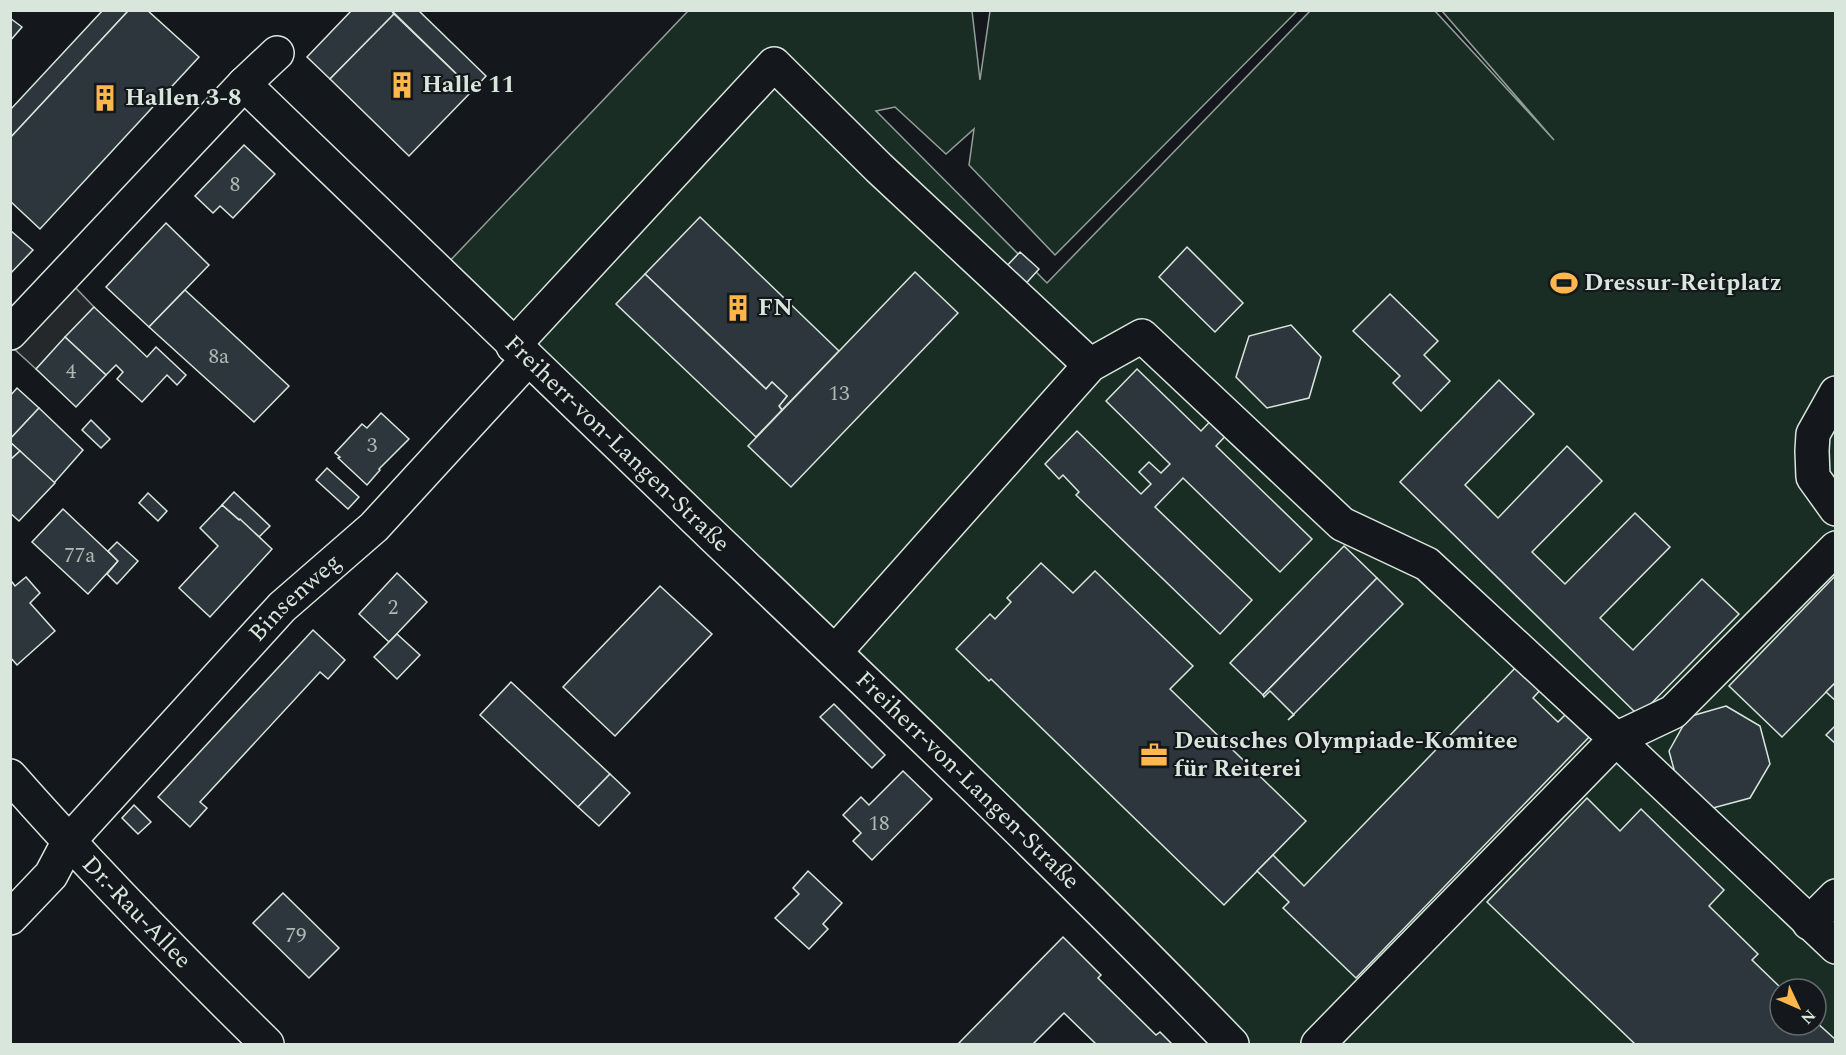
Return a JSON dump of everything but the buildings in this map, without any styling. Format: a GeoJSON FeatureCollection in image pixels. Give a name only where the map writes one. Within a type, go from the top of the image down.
{"type":"FeatureCollection","features":[{"type":"Feature","properties":{"kind":"street"},"geometry":{"type":"LineString","coordinates":[[10,333],[244,84],[277,53]]}},
{"type":"Feature","properties":{"kind":"street","name":"Binsenweg"},"geometry":{"type":"LineString","coordinates":[[10,918],[51,874],[69,841],[282,607],[374,527],[521,352],[774,64],[879,168],[1090,365]]}},
{"type":"Feature","properties":{"kind":"street","name":"Freiherr-von-Langen-Straße"},"geometry":{"type":"LineString","coordinates":[[244,84],[835,652],[1146,955],[1232,1044]]}},
{"type":"Feature","properties":{"kind":"street"},"geometry":{"type":"LineString","coordinates":[[835,652],[1090,365],[1142,336],[1342,524],[1427,564],[1836,947]]}},
{"type":"Feature","properties":{"kind":"street"},"geometry":{"type":"LineString","coordinates":[[1836,393],[1814,434],[1812,451],[1813,477],[1836,509]]}},
{"type":"Feature","properties":{"kind":"street"},"geometry":{"type":"LineString","coordinates":[[1318,1044],[1616,740],[1673,712],[1836,548]]}},
{"type":"Feature","properties":{"kind":"street","name":"Dr.-Rau-Allee"},"geometry":{"type":"LineString","coordinates":[[10,776],[197,976],[267,1044]]}},
{"type":"Feature","properties":{"kind":"street"},"geometry":{"type":"LineString","coordinates":[[1809,923],[1836,896]]}},
{"type":"Feature","properties":{"kind":"green space"},"geometry":{"type":"Polygon","coordinates":[[[688,11],[972,11],[980,80],[990,11],[1297,11],[1055,255],[969,165],[974,129],[946,154],[895,107],[876,111],[1047,283],[1310,11],[1435,11],[1554,140],[1442,11],[1835,11],[1835,1044],[1209,1044],[846,648],[444,267],[688,11]]]}},
{"type":"Feature","properties":{"kind":"shaded area"},"geometry":{"type":"Polygon","coordinates":[[[72,284],[94,307],[36,369],[13,348],[72,284]]]}},
{"type":"Feature","properties":{"kind":"place","name":"Halle 11"},"geometry":{"type":"Point","coordinates":[402,85]}},
{"type":"Feature","properties":{"kind":"place","name":"Hallen 3-8"},"geometry":{"type":"Point","coordinates":[105,98]}},
{"type":"Feature","properties":{"kind":"place","name":"Dressur-Reitplatz"},"geometry":{"type":"Point","coordinates":[1564,283]}},
{"type":"Feature","properties":{"kind":"place","name":"FN"},"geometry":{"type":"Point","coordinates":[738,308]}},
{"type":"Feature","properties":{"kind":"place","name":"Deutsches Olympiade-Komitee für Reiterei"},"geometry":{"type":"Point","coordinates":[1154,755]}}]}
